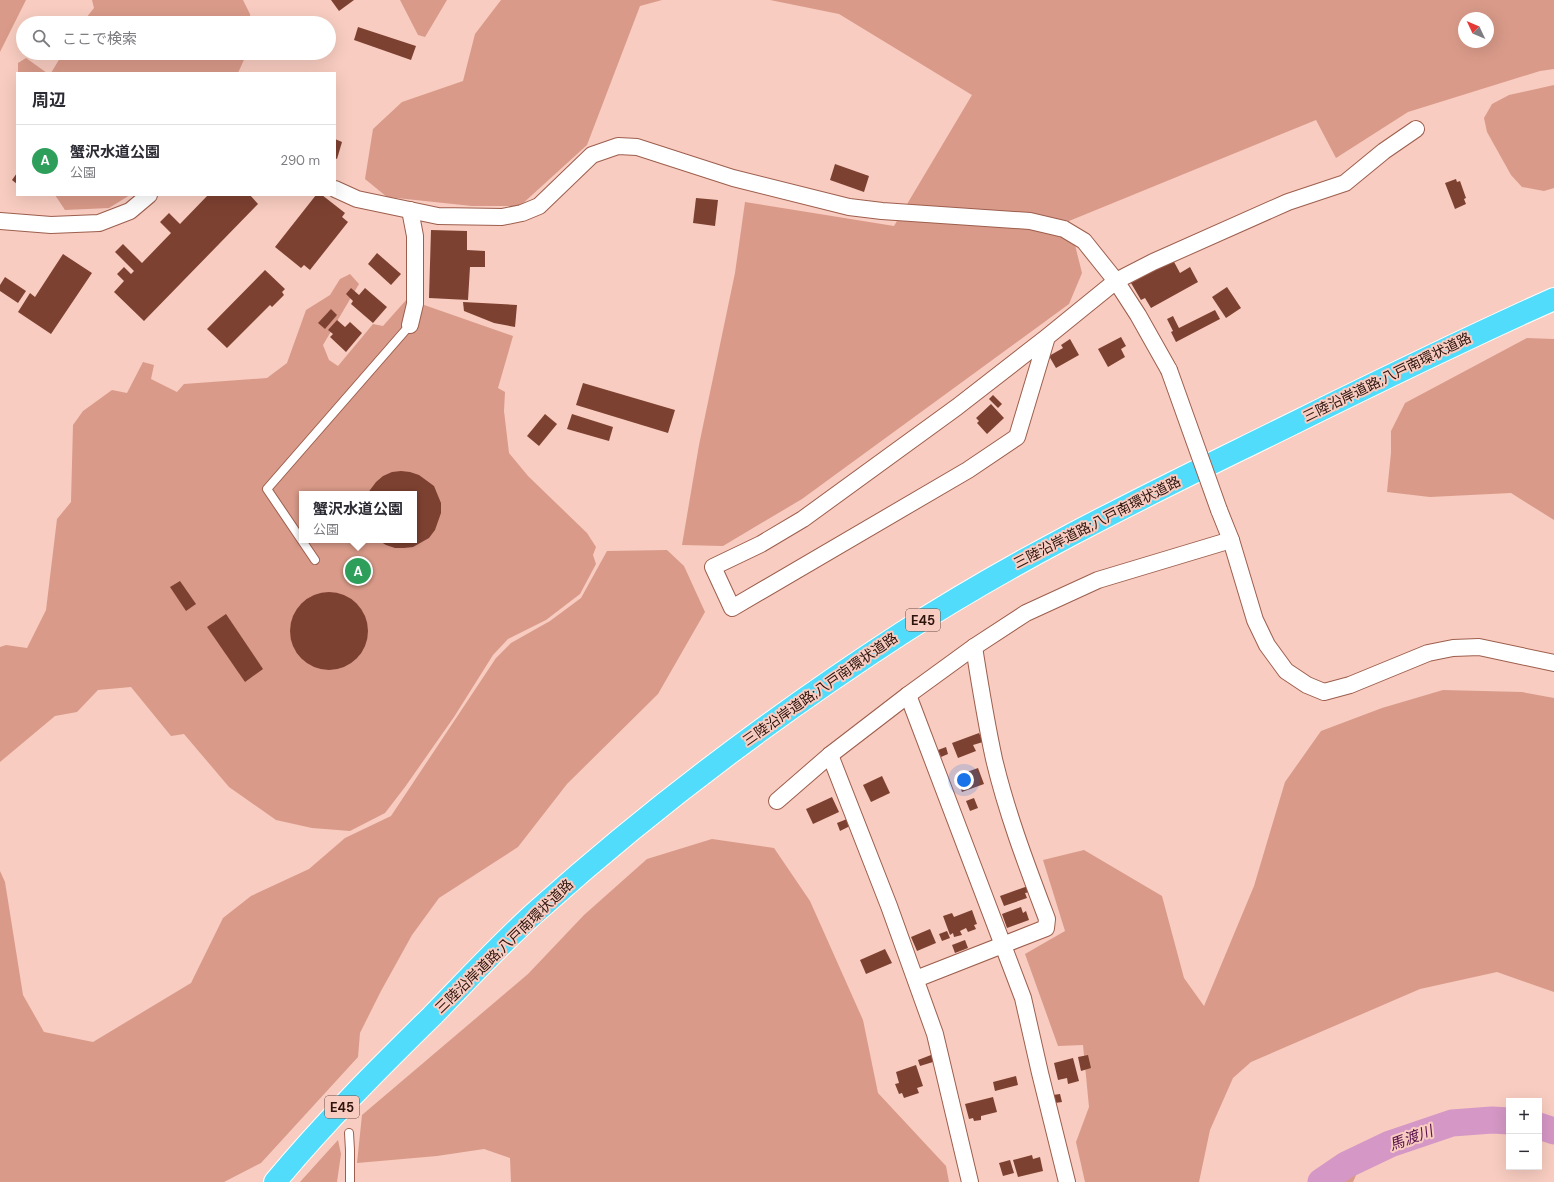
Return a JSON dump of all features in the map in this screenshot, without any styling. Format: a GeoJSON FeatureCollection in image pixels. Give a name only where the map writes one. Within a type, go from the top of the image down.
{"type":"FeatureCollection","features":[{"type":"Feature","properties":{"kind":"highway","name":"三陸沿岸道路;八戸南環状道路"},"geometry":{"type":"LineString","coordinates":[[275,1182],[305,1146],[378,1069],[536,912],[639,823],[730,752],[813,693],[904,631],[1015,564],[1117,510],[1466,338],[1554,299]]}},
{"type":"Feature","properties":{"kind":"street"},"geometry":{"type":"LineString","coordinates":[[1047,338],[1017,437],[968,470],[732,608],[713,567],[761,544],[803,519],[957,407],[1047,338],[1116,281],[1153,262],[1288,202],[1345,183],[1384,151],[1416,129]]}},
{"type":"Feature","properties":{"kind":"street"},"geometry":{"type":"LineString","coordinates":[[336,189],[357,199],[438,216],[502,217],[522,213],[539,206],[592,155],[618,146],[637,147],[733,178],[849,207],[882,211],[1030,221],[1064,229],[1084,241],[1116,281],[1145,328],[1168,370],[1231,540],[1254,620],[1267,645],[1286,671],[1307,685],[1324,692],[1350,685],[1428,653],[1453,648],[1479,647],[1554,663]]}},
{"type":"Feature","properties":{"kind":"street"},"geometry":{"type":"LineString","coordinates":[[0,221],[50,225],[99,223],[130,211],[148,196]]}},
{"type":"Feature","properties":{"kind":"street"},"geometry":{"type":"LineString","coordinates":[[410,210],[415,236],[415,304],[410,325]]}},
{"type":"Feature","properties":{"kind":"street"},"geometry":{"type":"LineString","coordinates":[[777,801],[830,755],[908,695],[974,647],[1026,613],[1098,580],[1231,540]]}},
{"type":"Feature","properties":{"kind":"street"},"geometry":{"type":"LineString","coordinates":[[916,979],[1046,928],[1047,919],[1019,846],[994,760],[984,711],[974,647]]}},
{"type":"Feature","properties":{"kind":"street"},"geometry":{"type":"LineString","coordinates":[[908,695],[1023,998],[1067,1182]]}},
{"type":"Feature","properties":{"kind":"street"},"geometry":{"type":"LineString","coordinates":[[830,755],[889,906],[935,1034],[970,1182]]}},
{"type":"Feature","properties":{"kind":"lane"},"geometry":{"type":"LineString","coordinates":[[299,536],[267,489],[410,325]]}},
{"type":"Feature","properties":{"kind":"lane"},"geometry":{"type":"LineString","coordinates":[[304,543],[315,560]]}},
{"type":"Feature","properties":{"kind":"lane"},"geometry":{"type":"LineString","coordinates":[[349,1133],[350,1182]]}},
{"type":"Feature","properties":{"kind":"shaded area"},"geometry":{"type":"Polygon","coordinates":[[[0,0],[26,0],[18,16],[16,16],[16,20],[0,52],[0,0]]]}},
{"type":"Feature","properties":{"kind":"shaded area"},"geometry":{"type":"Polygon","coordinates":[[[92,0],[243,0],[250,16],[88,16],[94,8],[92,0]]]}},
{"type":"Feature","properties":{"kind":"shaded area"},"geometry":{"type":"Polygon","coordinates":[[[400,0],[447,0],[425,37],[418,35],[400,0]]]}},
{"type":"Feature","properties":{"kind":"shaded area"},"geometry":{"type":"Polygon","coordinates":[[[501,0],[662,0],[640,6],[587,145],[520,206],[472,206],[387,197],[365,179],[373,129],[402,102],[463,81],[475,34],[501,0]]]}},
{"type":"Feature","properties":{"kind":"shaded area"},"geometry":{"type":"Polygon","coordinates":[[[770,0],[1554,0],[1554,69],[1540,71],[1408,112],[1336,158],[1316,120],[1069,221],[1082,273],[1069,304],[802,499],[723,546],[682,545],[699,445],[735,273],[745,202],[894,226],[972,95],[839,14],[770,0]]]}},
{"type":"Feature","properties":{"kind":"shaded area"},"geometry":{"type":"Polygon","coordinates":[[[23,60],[29,60],[46,72],[18,72],[18,63],[23,60]]]}},
{"type":"Feature","properties":{"kind":"shaded area"},"geometry":{"type":"Polygon","coordinates":[[[59,60],[244,60],[238,72],[52,72],[59,60]]]}},
{"type":"Feature","properties":{"kind":"shaded area"},"geometry":{"type":"Polygon","coordinates":[[[1554,85],[1554,188],[1544,191],[1522,187],[1511,175],[1487,132],[1484,118],[1492,104],[1509,95],[1554,85]]]}},
{"type":"Feature","properties":{"kind":"shaded area"},"geometry":{"type":"Polygon","coordinates":[[[56,196],[128,196],[109,208],[65,210],[56,196]]]}},
{"type":"Feature","properties":{"kind":"shaded area"},"geometry":{"type":"Polygon","coordinates":[[[350,274],[359,284],[323,345],[329,360],[338,366],[373,324],[383,326],[407,299],[513,336],[498,388],[505,392],[504,411],[509,453],[528,476],[587,533],[596,547],[593,555],[596,564],[580,594],[546,620],[508,639],[493,655],[454,717],[385,813],[350,831],[312,828],[276,820],[229,787],[184,734],[171,736],[131,687],[98,690],[77,712],[55,716],[0,762],[0,647],[6,645],[27,648],[46,610],[57,519],[71,502],[73,425],[83,411],[112,390],[127,393],[143,362],[154,365],[151,379],[177,392],[184,384],[267,378],[287,363],[306,310],[330,295],[340,279],[350,274]]]}},
{"type":"Feature","properties":{"kind":"shaded area"},"geometry":{"type":"Polygon","coordinates":[[[1527,338],[1554,339],[1554,520],[1511,493],[1430,497],[1387,492],[1391,453],[1391,431],[1405,403],[1527,338]]]}},
{"type":"Feature","properties":{"kind":"shaded area"},"geometry":{"type":"Polygon","coordinates":[[[667,550],[684,566],[705,612],[658,694],[567,784],[518,847],[439,898],[412,935],[381,991],[360,1033],[358,1057],[261,1163],[224,1182],[0,1182],[0,871],[5,882],[23,995],[44,1032],[93,1042],[191,983],[223,918],[251,896],[309,869],[345,838],[391,816],[496,658],[511,643],[550,621],[581,598],[607,551],[667,550]]]}},
{"type":"Feature","properties":{"kind":"shaded area"},"geometry":{"type":"Polygon","coordinates":[[[1443,690],[1522,692],[1554,698],[1554,992],[1497,972],[1420,989],[1251,1062],[1233,1078],[1210,1130],[1199,1182],[1085,1182],[1076,1142],[1089,1107],[1083,1045],[1058,1046],[1025,954],[1065,931],[1043,860],[1084,850],[1162,896],[1184,978],[1204,1006],[1254,886],[1285,782],[1321,731],[1382,708],[1443,690]]]}},
{"type":"Feature","properties":{"kind":"shaded area"},"geometry":{"type":"Polygon","coordinates":[[[712,839],[774,848],[810,901],[863,1020],[878,1093],[946,1166],[949,1182],[511,1182],[510,1158],[484,1149],[437,1156],[357,1163],[362,1115],[528,974],[584,915],[647,859],[712,839]]]}},
{"type":"Feature","properties":{"kind":"shaded area"},"geometry":{"type":"Polygon","coordinates":[[[338,1140],[341,1154],[337,1182],[300,1182],[338,1140]]]}},
{"type":"Feature","properties":{"kind":"shaded area"},"geometry":{"type":"Polygon","coordinates":[[[1352,1171],[1358,1171],[1353,1182],[1336,1182],[1352,1171]]]}},
{"type":"Feature","properties":{"kind":"building"},"geometry":{"type":"Polygon","coordinates":[[[331,0],[354,0],[339,11],[331,0]]]}},
{"type":"Feature","properties":{"kind":"building"},"geometry":{"type":"Polygon","coordinates":[[[358,27],[416,46],[411,60],[354,40],[358,27]]]}},
{"type":"Feature","properties":{"kind":"building"},"geometry":{"type":"Polygon","coordinates":[[[336,139],[342,142],[336,158],[336,139]]]}},
{"type":"Feature","properties":{"kind":"building"},"geometry":{"type":"Polygon","coordinates":[[[835,164],[869,176],[864,192],[830,180],[835,164]]]}},
{"type":"Feature","properties":{"kind":"building"},"geometry":{"type":"Polygon","coordinates":[[[16,174],[16,183],[12,180],[16,174]]]}},
{"type":"Feature","properties":{"kind":"building"},"geometry":{"type":"Polygon","coordinates":[[[1456,179],[1457,182],[1460,181],[1466,198],[1464,199],[1466,204],[1455,209],[1445,183],[1456,179]]]}},
{"type":"Feature","properties":{"kind":"building"},"geometry":{"type":"Polygon","coordinates":[[[207,196],[251,196],[258,204],[144,321],[114,292],[124,281],[117,274],[124,267],[131,274],[134,271],[115,252],[123,244],[142,263],[171,233],[160,222],[169,213],[180,224],[207,196]]]}},
{"type":"Feature","properties":{"kind":"building"},"geometry":{"type":"Polygon","coordinates":[[[315,196],[323,196],[345,213],[342,217],[348,222],[310,270],[304,265],[301,268],[275,247],[315,196]]]}},
{"type":"Feature","properties":{"kind":"building"},"geometry":{"type":"Polygon","coordinates":[[[696,198],[718,200],[715,226],[693,223],[696,198]]]}},
{"type":"Feature","properties":{"kind":"building"},"geometry":{"type":"Polygon","coordinates":[[[431,230],[467,231],[467,250],[485,251],[485,267],[470,267],[468,300],[429,298],[431,230]]]}},
{"type":"Feature","properties":{"kind":"building"},"geometry":{"type":"Polygon","coordinates":[[[377,253],[401,274],[391,285],[368,264],[377,253]]]}},
{"type":"Feature","properties":{"kind":"building"},"geometry":{"type":"Polygon","coordinates":[[[63,254],[92,273],[51,334],[18,312],[30,293],[35,297],[63,254]]]}},
{"type":"Feature","properties":{"kind":"building"},"geometry":{"type":"Polygon","coordinates":[[[1173,260],[1180,273],[1190,267],[1198,282],[1151,308],[1145,298],[1141,300],[1131,283],[1173,260]]]}},
{"type":"Feature","properties":{"kind":"building"},"geometry":{"type":"Polygon","coordinates":[[[265,270],[285,289],[282,292],[284,295],[272,307],[270,305],[227,348],[207,329],[265,270]]]}},
{"type":"Feature","properties":{"kind":"building"},"geometry":{"type":"Polygon","coordinates":[[[5,277],[26,291],[18,303],[0,291],[0,285],[5,277]]]}},
{"type":"Feature","properties":{"kind":"building"},"geometry":{"type":"Polygon","coordinates":[[[1227,287],[1241,308],[1226,318],[1212,297],[1227,287]]]}},
{"type":"Feature","properties":{"kind":"building"},"geometry":{"type":"Polygon","coordinates":[[[351,288],[359,295],[365,288],[387,307],[373,323],[351,304],[353,301],[346,294],[351,288]]]}},
{"type":"Feature","properties":{"kind":"building"},"geometry":{"type":"Polygon","coordinates":[[[463,302],[517,305],[515,327],[494,323],[464,311],[463,302]]]}},
{"type":"Feature","properties":{"kind":"building"},"geometry":{"type":"Polygon","coordinates":[[[331,309],[337,315],[325,329],[318,323],[331,309]]]}},
{"type":"Feature","properties":{"kind":"building"},"geometry":{"type":"Polygon","coordinates":[[[1215,310],[1220,319],[1176,342],[1171,332],[1173,331],[1167,319],[1173,316],[1179,328],[1215,310]]]}},
{"type":"Feature","properties":{"kind":"building"},"geometry":{"type":"Polygon","coordinates":[[[337,320],[345,327],[350,322],[362,333],[346,352],[330,337],[333,334],[328,330],[337,320]]]}},
{"type":"Feature","properties":{"kind":"building"},"geometry":{"type":"Polygon","coordinates":[[[1121,337],[1126,346],[1121,349],[1125,357],[1108,367],[1098,349],[1121,337]]]}},
{"type":"Feature","properties":{"kind":"building"},"geometry":{"type":"Polygon","coordinates":[[[1070,339],[1079,355],[1056,368],[1049,356],[1063,348],[1061,345],[1070,339]]]}},
{"type":"Feature","properties":{"kind":"building"},"geometry":{"type":"Polygon","coordinates":[[[583,383],[675,410],[668,433],[576,405],[583,383]]]}},
{"type":"Feature","properties":{"kind":"building"},"geometry":{"type":"Polygon","coordinates":[[[993,395],[1002,404],[998,408],[989,399],[993,395]]]}},
{"type":"Feature","properties":{"kind":"building"},"geometry":{"type":"Polygon","coordinates":[[[991,404],[1004,418],[987,434],[977,423],[979,421],[976,418],[991,404]]]}},
{"type":"Feature","properties":{"kind":"building"},"geometry":{"type":"Polygon","coordinates":[[[545,414],[557,424],[539,446],[527,436],[545,414]]]}},
{"type":"Feature","properties":{"kind":"building"},"geometry":{"type":"Polygon","coordinates":[[[572,414],[613,427],[609,441],[567,429],[572,414]]]}},
{"type":"Feature","properties":{"kind":"building"},"geometry":{"type":"Polygon","coordinates":[[[392,472],[410,472],[419,475],[434,486],[441,503],[441,513],[435,530],[429,538],[413,547],[395,548],[383,543],[417,543],[417,491],[369,491],[383,476],[392,472]]]}},
{"type":"Feature","properties":{"kind":"building"},"geometry":{"type":"Polygon","coordinates":[[[180,581],[196,604],[186,611],[170,587],[180,581]]]}},
{"type":"Feature","properties":{"kind":"building"},"geometry":{"type":"Polygon","coordinates":[[[329,592],[344,595],[356,604],[365,616],[368,631],[365,646],[356,658],[344,667],[329,670],[314,667],[302,658],[293,646],[290,631],[293,616],[302,604],[314,595],[329,592]]]}},
{"type":"Feature","properties":{"kind":"building"},"geometry":{"type":"Polygon","coordinates":[[[226,614],[263,669],[245,682],[207,627],[226,614]]]}},
{"type":"Feature","properties":{"kind":"building"},"geometry":{"type":"Polygon","coordinates":[[[979,733],[983,742],[973,745],[976,751],[958,758],[952,743],[979,733]]]}},
{"type":"Feature","properties":{"kind":"building"},"geometry":{"type":"Polygon","coordinates":[[[946,747],[948,754],[941,757],[938,750],[946,747]]]}},
{"type":"Feature","properties":{"kind":"building"},"geometry":{"type":"Polygon","coordinates":[[[978,768],[984,784],[962,792],[956,776],[978,768]]]}},
{"type":"Feature","properties":{"kind":"building"},"geometry":{"type":"Polygon","coordinates":[[[882,776],[890,793],[871,802],[863,785],[882,776]]]}},
{"type":"Feature","properties":{"kind":"building"},"geometry":{"type":"Polygon","coordinates":[[[832,797],[839,812],[813,824],[806,809],[832,797]]]}},
{"type":"Feature","properties":{"kind":"building"},"geometry":{"type":"Polygon","coordinates":[[[974,798],[978,808],[970,811],[966,801],[974,798]]]}},
{"type":"Feature","properties":{"kind":"building"},"geometry":{"type":"Polygon","coordinates":[[[847,819],[850,826],[840,831],[837,823],[847,819]]]}},
{"type":"Feature","properties":{"kind":"building"},"geometry":{"type":"Polygon","coordinates":[[[1028,886],[1030,892],[1025,893],[1027,898],[1004,906],[1000,896],[1028,886]]]}},
{"type":"Feature","properties":{"kind":"building"},"geometry":{"type":"Polygon","coordinates":[[[1021,907],[1023,913],[1026,911],[1029,920],[1007,928],[1002,914],[1021,907]]]}},
{"type":"Feature","properties":{"kind":"building"},"geometry":{"type":"Polygon","coordinates":[[[972,910],[977,924],[974,925],[976,929],[968,932],[966,928],[960,931],[962,935],[954,937],[953,933],[950,935],[943,916],[952,913],[954,917],[972,910]]]}},
{"type":"Feature","properties":{"kind":"building"},"geometry":{"type":"Polygon","coordinates":[[[930,929],[936,943],[917,951],[911,937],[930,929]]]}},
{"type":"Feature","properties":{"kind":"building"},"geometry":{"type":"Polygon","coordinates":[[[947,931],[950,938],[942,941],[939,934],[947,931]]]}},
{"type":"Feature","properties":{"kind":"building"},"geometry":{"type":"Polygon","coordinates":[[[965,940],[968,948],[955,953],[952,945],[965,940]]]}},
{"type":"Feature","properties":{"kind":"building"},"geometry":{"type":"Polygon","coordinates":[[[885,949],[892,963],[866,974],[860,960],[885,949]]]}},
{"type":"Feature","properties":{"kind":"building"},"geometry":{"type":"Polygon","coordinates":[[[931,1055],[933,1062],[920,1066],[918,1060],[931,1055]]]}},
{"type":"Feature","properties":{"kind":"building"},"geometry":{"type":"Polygon","coordinates":[[[1088,1055],[1091,1068],[1081,1071],[1078,1057],[1088,1055]]]}},
{"type":"Feature","properties":{"kind":"building"},"geometry":{"type":"Polygon","coordinates":[[[1073,1058],[1079,1081],[1068,1084],[1067,1078],[1058,1080],[1054,1063],[1073,1058]]]}},
{"type":"Feature","properties":{"kind":"building"},"geometry":{"type":"Polygon","coordinates":[[[916,1065],[923,1086],[917,1088],[919,1093],[904,1098],[902,1093],[899,1094],[895,1084],[899,1083],[896,1072],[916,1065]]]}},
{"type":"Feature","properties":{"kind":"building"},"geometry":{"type":"Polygon","coordinates":[[[1016,1076],[1018,1085],[995,1091],[993,1082],[1016,1076]]]}},
{"type":"Feature","properties":{"kind":"building"},"geometry":{"type":"Polygon","coordinates":[[[1060,1094],[1062,1102],[1055,1103],[1053,1095],[1060,1094]]]}},
{"type":"Feature","properties":{"kind":"building"},"geometry":{"type":"Polygon","coordinates":[[[993,1097],[997,1112],[981,1116],[981,1120],[974,1121],[973,1118],[969,1119],[965,1104],[993,1097]]]}},
{"type":"Feature","properties":{"kind":"building"},"geometry":{"type":"Polygon","coordinates":[[[1032,1155],[1033,1159],[1040,1157],[1043,1171],[1018,1177],[1013,1160],[1032,1155]]]}},
{"type":"Feature","properties":{"kind":"building"},"geometry":{"type":"Polygon","coordinates":[[[1010,1160],[1014,1173],[1003,1176],[999,1163],[1010,1160]]]}},
{"type":"Feature","properties":{"kind":"waterway","name":"馬渡川"},"geometry":{"type":"LineString","coordinates":[[1321,1182],[1346,1165],[1390,1144],[1452,1123],[1492,1120],[1506,1121]]}},
{"type":"Feature","properties":{"kind":"waterway","name":"馬渡川"},"geometry":{"type":"LineString","coordinates":[[1542,1127],[1554,1131]]}},
{"type":"Feature","properties":{"kind":"place","name":"蟹沢水道公園"},"geometry":{"type":"Point","coordinates":[358,571]}}]}
